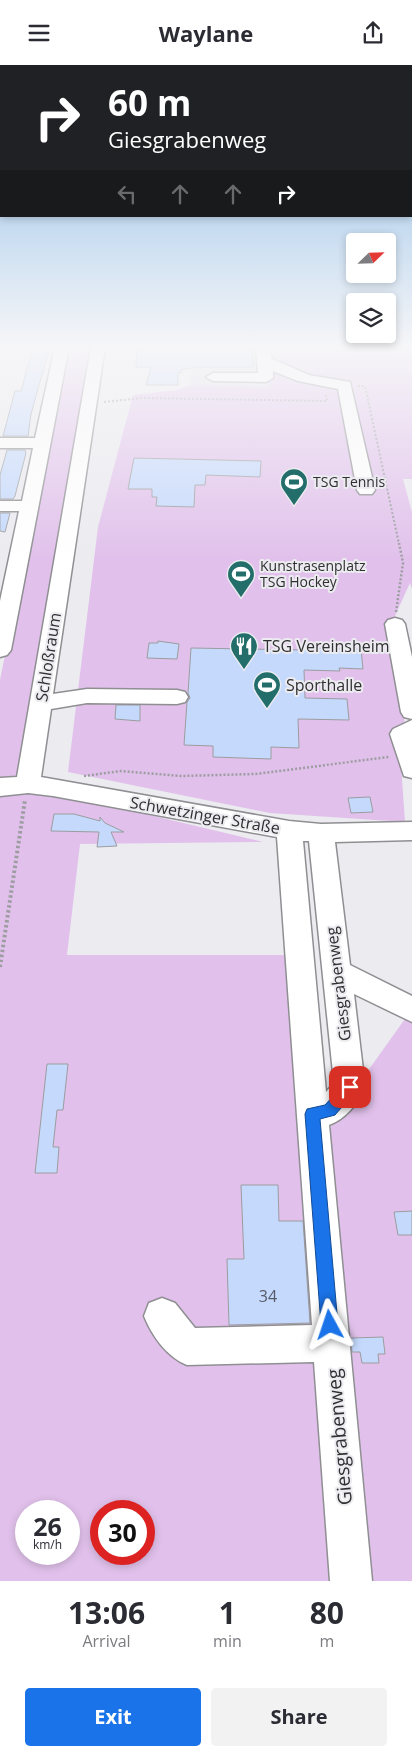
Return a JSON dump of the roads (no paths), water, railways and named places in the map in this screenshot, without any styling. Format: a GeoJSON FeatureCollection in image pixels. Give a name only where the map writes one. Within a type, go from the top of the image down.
{"type":"FeatureCollection","features":[{"type":"Feature","properties":{"kind":"street"},"geometry":{"type":"LineString","coordinates":[[0,650],[7,582],[29,506],[48,418]]}},
{"type":"Feature","properties":{"kind":"street","name":"Schloßraum"},"geometry":{"type":"LineString","coordinates":[[28,784],[86,418]]}},
{"type":"Feature","properties":{"kind":"street"},"geometry":{"type":"LineString","coordinates":[[352,418],[366,490]]}},
{"type":"Feature","properties":{"kind":"street"},"geometry":{"type":"LineString","coordinates":[[0,443],[43,443]]}},
{"type":"Feature","properties":{"kind":"street"},"geometry":{"type":"LineString","coordinates":[[0,506],[29,506]]}},
{"type":"Feature","properties":{"kind":"street"},"geometry":{"type":"LineString","coordinates":[[395,624],[412,712]]}},
{"type":"Feature","properties":{"kind":"street"},"geometry":{"type":"LineString","coordinates":[[40,704],[60,699],[97,695],[177,697]]}},
{"type":"Feature","properties":{"kind":"street"},"geometry":{"type":"LineString","coordinates":[[409,763],[401,734],[412,728]]}},
{"type":"Feature","properties":{"kind":"street","name":"Schwetzinger Straße"},"geometry":{"type":"LineString","coordinates":[[0,787],[28,784],[53,787],[289,830],[321,833],[412,831]]}},
{"type":"Feature","properties":{"kind":"street","name":"Giesgrabenweg"},"geometry":{"type":"LineString","coordinates":[[289,830],[351,1581]]}},
{"type":"Feature","properties":{"kind":"street","name":"Giesgrabenweg"},"geometry":{"type":"LineString","coordinates":[[312,1114],[330,1110],[350,1087],[321,833]]}},
{"type":"Feature","properties":{"kind":"street"},"geometry":{"type":"LineString","coordinates":[[336,971],[412,1010]]}},
{"type":"Feature","properties":{"kind":"street"},"geometry":{"type":"LineString","coordinates":[[162,1316],[187,1347],[331,1343]]}},
{"type":"Feature","properties":{"kind":"place","name":"TSG Tennis"},"geometry":{"type":"Point","coordinates":[294,506]}},
{"type":"Feature","properties":{"kind":"place","name":"Kunstrasenplatz TSG Hockey"},"geometry":{"type":"Point","coordinates":[241,598]}},
{"type":"Feature","properties":{"kind":"place","name":"TSG Vereinsheim"},"geometry":{"type":"Point","coordinates":[244,670]}},
{"type":"Feature","properties":{"kind":"place","name":"Sporthalle"},"geometry":{"type":"Point","coordinates":[267,709]}}]}
